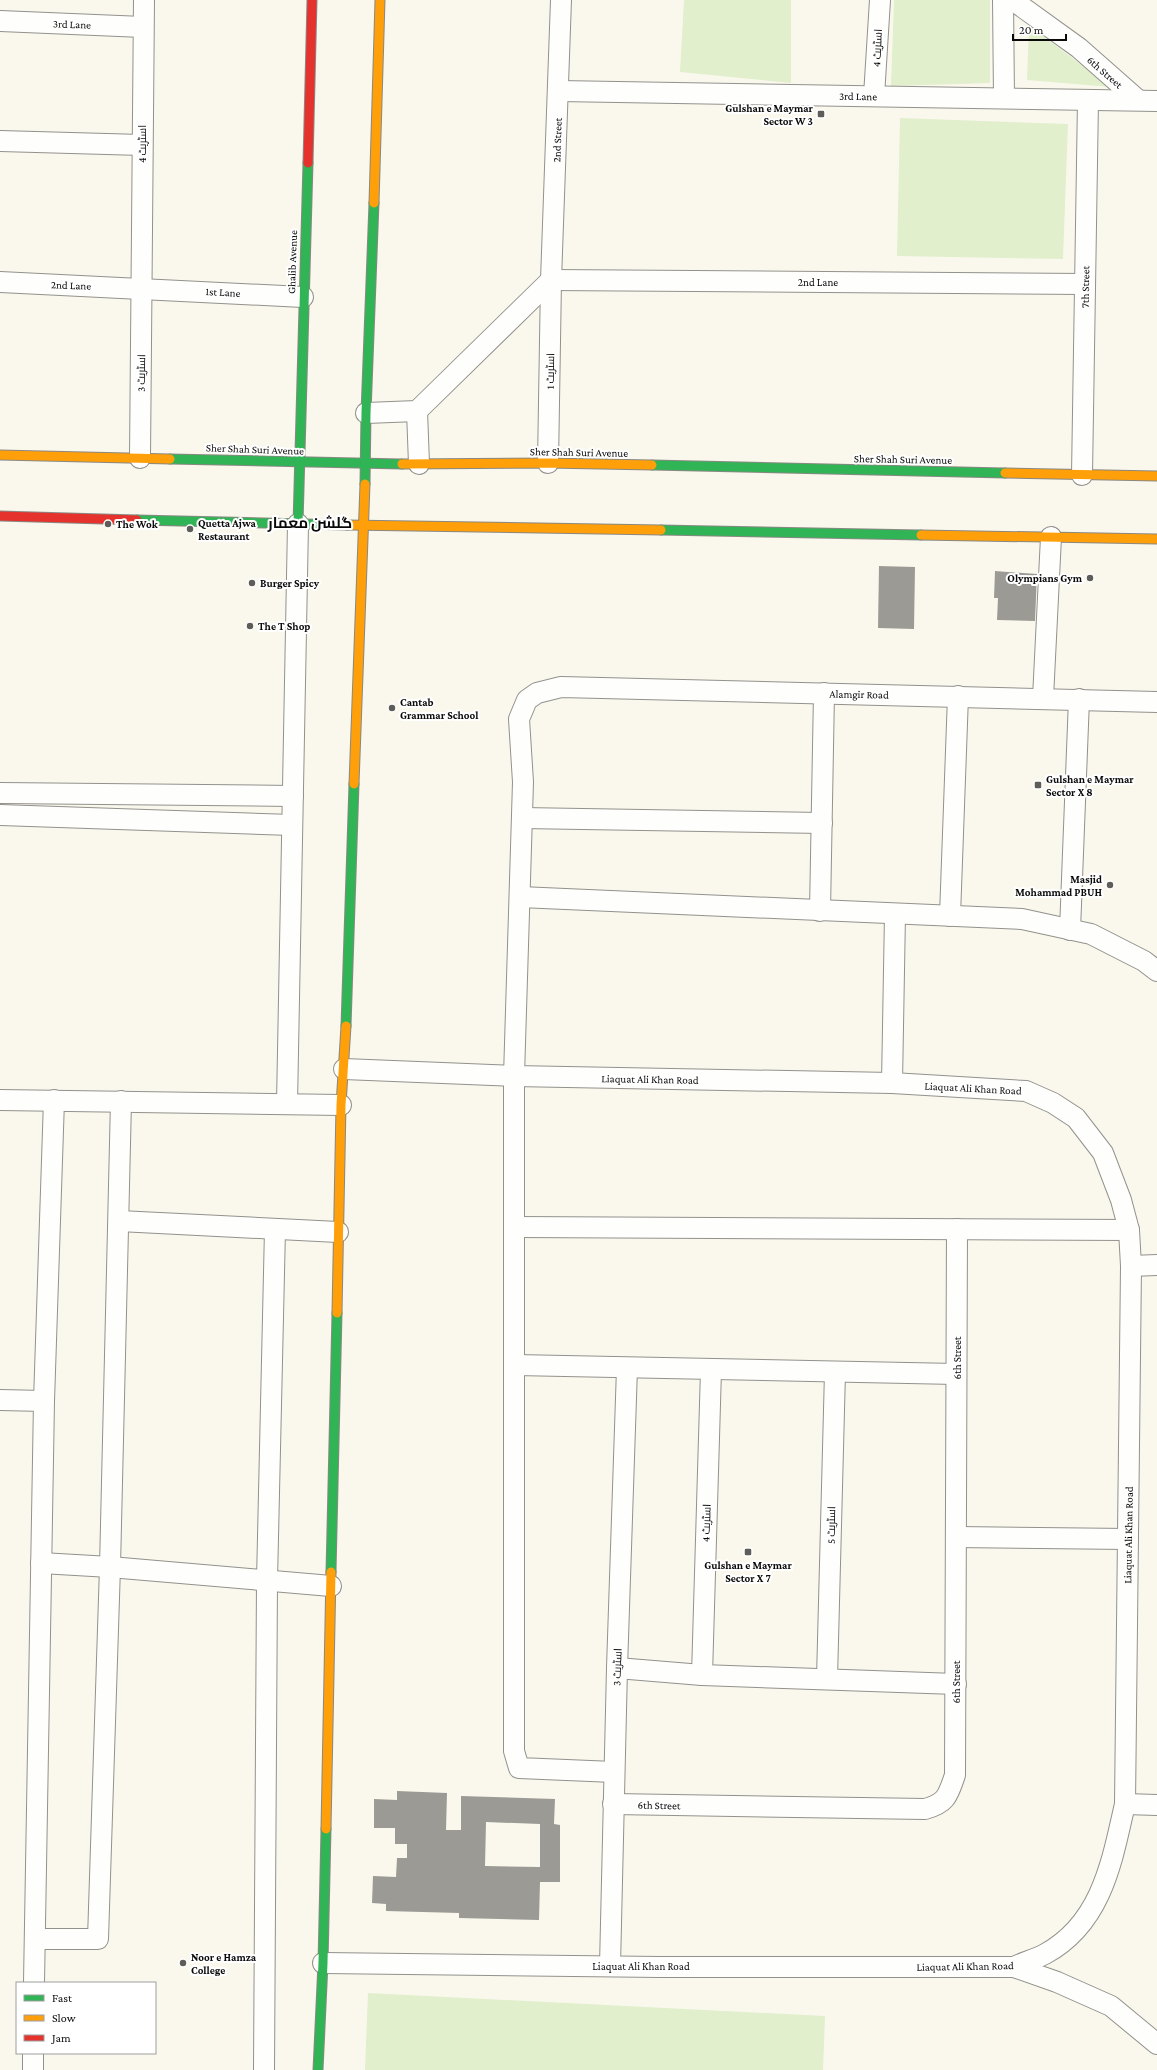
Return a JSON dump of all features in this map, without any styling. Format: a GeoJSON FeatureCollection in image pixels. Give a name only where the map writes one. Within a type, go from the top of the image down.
{"type":"FeatureCollection","features":[{"type":"Feature","properties":{"kind":"street","name":"اسٹریٹ 4"},"geometry":{"type":"LineString","coordinates":[[143,288],[142,145],[144,0]]}},
{"type":"Feature","properties":{"kind":"street","name":"Ghalib Avenue"},"geometry":{"type":"LineString","coordinates":[[298,524],[312,0]]}},
{"type":"Feature","properties":{"kind":"street"},"geometry":{"type":"LineString","coordinates":[[318,2070],[323,1963],[341,1105],[344,1069],[362,524],[366,464],[366,413],[372,280],[380,0]]}},
{"type":"Feature","properties":{"kind":"street","name":"2nd Street"},"geometry":{"type":"LineString","coordinates":[[551,280],[561,0]]}},
{"type":"Feature","properties":{"kind":"street","name":"اسٹریٹ 4"},"geometry":{"type":"LineString","coordinates":[[874,96],[880,0]]}},
{"type":"Feature","properties":{"kind":"street"},"geometry":{"type":"LineString","coordinates":[[1003,0],[1004,98]]}},
{"type":"Feature","properties":{"kind":"street","name":"6th Street"},"geometry":{"type":"LineString","coordinates":[[1016,0],[1018,4],[1148,100]]}},
{"type":"Feature","properties":{"kind":"street","name":"3rd Lane"},"geometry":{"type":"LineString","coordinates":[[0,21],[143,27]]}},
{"type":"Feature","properties":{"kind":"street","name":"3rd Lane"},"geometry":{"type":"LineString","coordinates":[[558,91],[1148,100]]}},
{"type":"Feature","properties":{"kind":"street","name":"7th Street"},"geometry":{"type":"LineString","coordinates":[[1082,475],[1088,100]]}},
{"type":"Feature","properties":{"kind":"street"},"geometry":{"type":"LineString","coordinates":[[0,141],[142,145]]}},
{"type":"Feature","properties":{"kind":"street"},"geometry":{"type":"LineString","coordinates":[[366,413],[417,411],[551,280]]}},
{"type":"Feature","properties":{"kind":"street","name":"2nd Lane"},"geometry":{"type":"LineString","coordinates":[[551,280],[1085,284]]}},
{"type":"Feature","properties":{"kind":"street","name":"اسٹریٹ 1"},"geometry":{"type":"LineString","coordinates":[[548,463],[551,280]]}},
{"type":"Feature","properties":{"kind":"street","name":"2nd Lane"},"geometry":{"type":"LineString","coordinates":[[0,282],[143,288]]}},
{"type":"Feature","properties":{"kind":"street","name":"1st Lane"},"geometry":{"type":"LineString","coordinates":[[143,288],[303,296]]}},
{"type":"Feature","properties":{"kind":"street","name":"اسٹریٹ 3"},"geometry":{"type":"LineString","coordinates":[[140,458],[143,288]]}},
{"type":"Feature","properties":{"kind":"street"},"geometry":{"type":"LineString","coordinates":[[417,411],[419,464]]}},
{"type":"Feature","properties":{"kind":"street","name":"Sher Shah Suri Avenue"},"geometry":{"type":"LineString","coordinates":[[0,455],[299,463],[548,463],[1157,476]]}},
{"type":"Feature","properties":{"kind":"street"},"geometry":{"type":"LineString","coordinates":[[0,516],[298,524],[1157,539]]}},
{"type":"Feature","properties":{"kind":"street"},"geometry":{"type":"LineString","coordinates":[[287,1104],[298,524]]}},
{"type":"Feature","properties":{"kind":"street"},"geometry":{"type":"LineString","coordinates":[[1043,698],[1051,537]]}},
{"type":"Feature","properties":{"kind":"street","name":"Alamgir Road"},"geometry":{"type":"LineString","coordinates":[[614,1772],[520,1768],[514,1751],[514,1076],[523,782],[519,719],[527,700],[536,693],[561,687],[1157,702]]}},
{"type":"Feature","properties":{"kind":"street"},"geometry":{"type":"LineString","coordinates":[[820,911],[824,693]]}},
{"type":"Feature","properties":{"kind":"street"},"geometry":{"type":"LineString","coordinates":[[950,916],[958,696]]}},
{"type":"Feature","properties":{"kind":"street"},"geometry":{"type":"LineString","coordinates":[[1070,930],[1078,699]]}},
{"type":"Feature","properties":{"kind":"street"},"geometry":{"type":"LineString","coordinates":[[0,793],[293,796]]}},
{"type":"Feature","properties":{"kind":"street"},"geometry":{"type":"LineString","coordinates":[[0,815],[292,825]]}},
{"type":"Feature","properties":{"kind":"street"},"geometry":{"type":"LineString","coordinates":[[522,818],[822,823]]}},
{"type":"Feature","properties":{"kind":"street"},"geometry":{"type":"LineString","coordinates":[[520,897],[1022,920],[1091,934],[1144,961],[1157,971]]}},
{"type":"Feature","properties":{"kind":"street"},"geometry":{"type":"LineString","coordinates":[[892,1083],[895,914]]}},
{"type":"Feature","properties":{"kind":"street","name":"Liaquat Ali Khan Road"},"geometry":{"type":"LineString","coordinates":[[323,1963],[610,1966],[1014,1967],[1045,1954],[1071,1936],[1093,1907],[1109,1872],[1124,1804],[1131,1266],[1129,1230],[1121,1200],[1103,1153],[1076,1118],[1053,1103],[1026,1091],[892,1083],[514,1076],[344,1069]]}},
{"type":"Feature","properties":{"kind":"street"},"geometry":{"type":"LineString","coordinates":[[0,1100],[341,1105]]}},
{"type":"Feature","properties":{"kind":"street"},"geometry":{"type":"LineString","coordinates":[[34,1982],[44,1401],[54,1100]]}},
{"type":"Feature","properties":{"kind":"street"},"geometry":{"type":"LineString","coordinates":[[35,1939],[98,1939],[110,1567],[122,1101]]}},
{"type":"Feature","properties":{"kind":"street"},"geometry":{"type":"LineString","coordinates":[[119,1221],[338,1232]]}},
{"type":"Feature","properties":{"kind":"street"},"geometry":{"type":"LineString","coordinates":[[515,1227],[1129,1230]]}},
{"type":"Feature","properties":{"kind":"street"},"geometry":{"type":"LineString","coordinates":[[264,2070],[267,1581],[275,1229]]}},
{"type":"Feature","properties":{"kind":"street","name":"6th Street"},"geometry":{"type":"LineString","coordinates":[[613,1804],[925,1809],[940,1805],[948,1794],[955,1775],[957,1229]]}},
{"type":"Feature","properties":{"kind":"street"},"geometry":{"type":"LineString","coordinates":[[1131,1266],[1157,1265]]}},
{"type":"Feature","properties":{"kind":"street"},"geometry":{"type":"LineString","coordinates":[[515,1365],[956,1374]]}},
{"type":"Feature","properties":{"kind":"street","name":"اسٹریٹ 3"},"geometry":{"type":"LineString","coordinates":[[610,1966],[613,1804],[627,1368]]}},
{"type":"Feature","properties":{"kind":"street","name":"اسٹریٹ 4"},"geometry":{"type":"LineString","coordinates":[[702,1675],[710,1370]]}},
{"type":"Feature","properties":{"kind":"street","name":"اسٹریٹ 5"},"geometry":{"type":"LineString","coordinates":[[827,1679],[835,1372]]}},
{"type":"Feature","properties":{"kind":"street"},"geometry":{"type":"LineString","coordinates":[[0,1400],[44,1401]]}},
{"type":"Feature","properties":{"kind":"street"},"geometry":{"type":"LineString","coordinates":[[956,1537],[1128,1539]]}},
{"type":"Feature","properties":{"kind":"street"},"geometry":{"type":"LineString","coordinates":[[42,1563],[110,1567],[331,1586]]}},
{"type":"Feature","properties":{"kind":"street"},"geometry":{"type":"LineString","coordinates":[[617,1668],[702,1675],[956,1684]]}},
{"type":"Feature","properties":{"kind":"street"},"geometry":{"type":"LineString","coordinates":[[1124,1804],[1157,1804]]}},
{"type":"Feature","properties":{"kind":"street"},"geometry":{"type":"LineString","coordinates":[[1014,1967],[1057,1982],[1111,2006],[1157,2044]]}},
{"type":"Feature","properties":{"kind":"street"},"geometry":{"type":"LineString","coordinates":[[33,2054],[33,2070]]}},
{"type":"Feature","properties":{"kind":"green space"},"geometry":{"type":"Polygon","coordinates":[[[684,0],[791,0],[791,83],[680,72],[684,0]]]}},
{"type":"Feature","properties":{"kind":"green space"},"geometry":{"type":"Polygon","coordinates":[[[894,0],[990,0],[990,83],[891,86],[894,0]]]}},
{"type":"Feature","properties":{"kind":"green space"},"geometry":{"type":"Polygon","coordinates":[[[1029,25],[1110,87],[1027,80],[1029,25]]]}},
{"type":"Feature","properties":{"kind":"green space"},"geometry":{"type":"Polygon","coordinates":[[[900,118],[1068,124],[1063,259],[897,256],[900,118]]]}},
{"type":"Feature","properties":{"kind":"green space"},"geometry":{"type":"Polygon","coordinates":[[[368,1993],[825,2016],[823,2070],[365,2070],[368,1993]]]}},
{"type":"Feature","properties":{"kind":"building"},"geometry":{"type":"Polygon","coordinates":[[[879,566],[915,567],[914,629],[878,628],[879,566]]]}},
{"type":"Feature","properties":{"kind":"building"},"geometry":{"type":"Polygon","coordinates":[[[995,571],[1037,574],[1035,621],[997,620],[998,598],[994,598],[995,571]]]}},
{"type":"Feature","properties":{"kind":"building"},"geometry":{"type":"Polygon","coordinates":[[[397,1791],[447,1793],[446,1830],[461,1830],[461,1796],[555,1799],[554,1824],[560,1825],[560,1882],[540,1882],[539,1920],[459,1918],[459,1913],[386,1911],[386,1904],[372,1903],[373,1876],[396,1877],[397,1858],[407,1858],[407,1844],[395,1844],[395,1828],[374,1828],[374,1799],[397,1800],[397,1791]],[[486,1822],[485,1866],[540,1867],[540,1824],[486,1822]]]}},
{"type":"Feature","properties":{"kind":"traffic: fast"},"geometry":{"type":"LineString","coordinates":[[298,524],[308,163]]}},
{"type":"Feature","properties":{"kind":"traffic: fast"},"geometry":{"type":"LineString","coordinates":[[365,484],[366,413],[374,203]]}},
{"type":"Feature","properties":{"kind":"traffic: fast"},"geometry":{"type":"LineString","coordinates":[[170,459],[402,464]]}},
{"type":"Feature","properties":{"kind":"traffic: fast"},"geometry":{"type":"LineString","coordinates":[[652,465],[1005,473]]}},
{"type":"Feature","properties":{"kind":"traffic: fast"},"geometry":{"type":"LineString","coordinates":[[137,520],[347,525]]}},
{"type":"Feature","properties":{"kind":"traffic: fast"},"geometry":{"type":"LineString","coordinates":[[661,530],[921,535]]}},
{"type":"Feature","properties":{"kind":"traffic: fast"},"geometry":{"type":"LineString","coordinates":[[346,1026],[354,784]]}},
{"type":"Feature","properties":{"kind":"traffic: fast"},"geometry":{"type":"LineString","coordinates":[[331,1572],[337,1313]]}},
{"type":"Feature","properties":{"kind":"traffic: fast"},"geometry":{"type":"LineString","coordinates":[[318,2070],[323,1963],[326,1829]]}},
{"type":"Feature","properties":{"kind":"traffic: slow"},"geometry":{"type":"LineString","coordinates":[[374,203],[380,0]]}},
{"type":"Feature","properties":{"kind":"traffic: slow"},"geometry":{"type":"LineString","coordinates":[[0,455],[170,459]]}},
{"type":"Feature","properties":{"kind":"traffic: slow"},"geometry":{"type":"LineString","coordinates":[[402,464],[548,463],[652,465]]}},
{"type":"Feature","properties":{"kind":"traffic: slow"},"geometry":{"type":"LineString","coordinates":[[1005,473],[1157,476]]}},
{"type":"Feature","properties":{"kind":"traffic: slow"},"geometry":{"type":"LineString","coordinates":[[354,784],[365,484]]}},
{"type":"Feature","properties":{"kind":"traffic: slow"},"geometry":{"type":"LineString","coordinates":[[347,525],[661,530]]}},
{"type":"Feature","properties":{"kind":"traffic: slow"},"geometry":{"type":"LineString","coordinates":[[921,535],[1157,539]]}},
{"type":"Feature","properties":{"kind":"traffic: slow"},"geometry":{"type":"LineString","coordinates":[[337,1313],[341,1105],[346,1026]]}},
{"type":"Feature","properties":{"kind":"traffic: slow"},"geometry":{"type":"LineString","coordinates":[[326,1829],[331,1572]]}},
{"type":"Feature","properties":{"kind":"traffic: jam"},"geometry":{"type":"LineString","coordinates":[[308,163],[312,0]]}},
{"type":"Feature","properties":{"kind":"traffic: jam"},"geometry":{"type":"LineString","coordinates":[[0,516],[137,520]]}},
{"type":"Feature","properties":{"kind":"place","name":"Gulshan e Maymar Sector W 3"},"geometry":{"type":"Point","coordinates":[821,114]}},
{"type":"Feature","properties":{"kind":"place","name":"The Wok"},"geometry":{"type":"Point","coordinates":[108,524]}},
{"type":"Feature","properties":{"kind":"place","name":"Quetta Ajwa Restaurant"},"geometry":{"type":"Point","coordinates":[190,529]}},
{"type":"Feature","properties":{"kind":"place","name":"Olympians Gym"},"geometry":{"type":"Point","coordinates":[1090,578]}},
{"type":"Feature","properties":{"kind":"place","name":"Burger Spicy"},"geometry":{"type":"Point","coordinates":[252,583]}},
{"type":"Feature","properties":{"kind":"place","name":"The T Shop"},"geometry":{"type":"Point","coordinates":[250,626]}},
{"type":"Feature","properties":{"kind":"place","name":"Cantab Grammar School"},"geometry":{"type":"Point","coordinates":[392,708]}},
{"type":"Feature","properties":{"kind":"place","name":"Gulshan e Maymar Sector X 8"},"geometry":{"type":"Point","coordinates":[1038,785]}},
{"type":"Feature","properties":{"kind":"place","name":"Masjid Mohammad PBUH"},"geometry":{"type":"Point","coordinates":[1110,885]}},
{"type":"Feature","properties":{"kind":"place","name":"Gulshan e Maymar Sector X 7"},"geometry":{"type":"Point","coordinates":[748,1552]}},
{"type":"Feature","properties":{"kind":"place","name":"Noor e Hamza College"},"geometry":{"type":"Point","coordinates":[183,1963]}},
{"type":"Feature","properties":{"kind":"district","name":"گلشن معمار"},"geometry":{"type":"Point","coordinates":[310,523]}}]}
